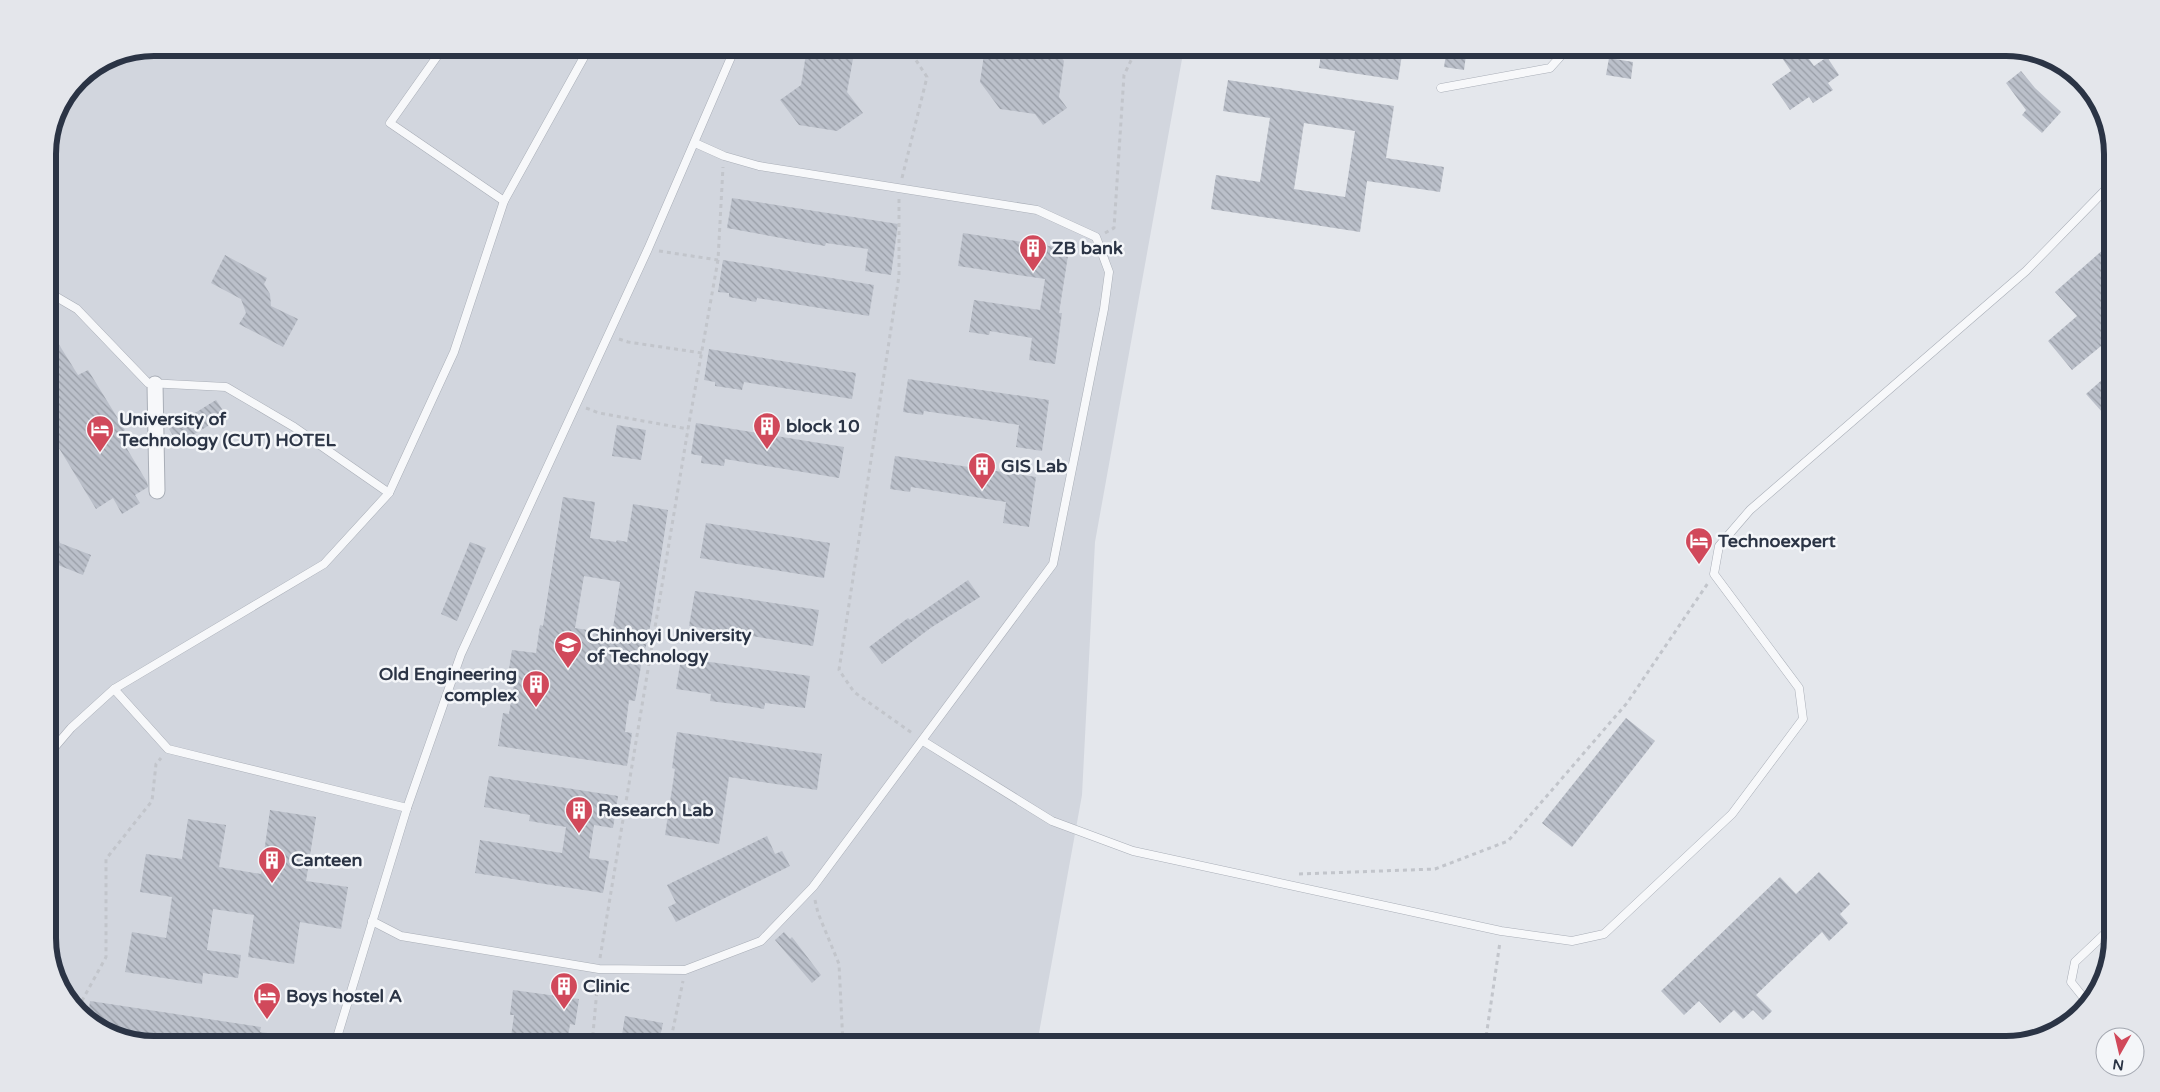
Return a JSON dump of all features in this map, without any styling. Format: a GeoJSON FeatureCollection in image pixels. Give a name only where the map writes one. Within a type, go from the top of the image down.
{"type":"FeatureCollection","features":[{"type":"Feature","properties":{"kind":"street"},"geometry":{"type":"LineString","coordinates":[[156,384],[157,491]]}},
{"type":"Feature","properties":{"kind":"lane"},"geometry":{"type":"LineString","coordinates":[[437,56],[390,123],[504,200]]}},
{"type":"Feature","properties":{"kind":"lane"},"geometry":{"type":"LineString","coordinates":[[56,746],[71,728],[114,689],[324,564],[388,493],[454,352],[504,200],[585,56]]}},
{"type":"Feature","properties":{"kind":"lane"},"geometry":{"type":"LineString","coordinates":[[337,1036],[407,808],[461,654],[648,249],[732,56]]}},
{"type":"Feature","properties":{"kind":"lane"},"geometry":{"type":"LineString","coordinates":[[1441,88],[1550,68],[1561,56]]}},
{"type":"Feature","properties":{"kind":"lane"},"geometry":{"type":"LineString","coordinates":[[372,921],[400,936],[598,969],[685,970],[761,941],[813,887],[1054,564],[1104,309],[1109,272],[1096,237],[1037,210],[759,166],[724,156],[694,143]]}},
{"type":"Feature","properties":{"kind":"lane"},"geometry":{"type":"LineString","coordinates":[[923,740],[1052,821],[1133,851],[1501,931],[1572,941],[1604,934],[1732,814],[1802,718],[1798,688],[1714,574],[1719,546],[1750,510],[2026,271],[2104,190]]}},
{"type":"Feature","properties":{"kind":"lane"},"geometry":{"type":"LineString","coordinates":[[56,297],[77,309],[148,383],[226,386],[294,427],[388,493]]}},
{"type":"Feature","properties":{"kind":"lane"},"geometry":{"type":"LineString","coordinates":[[114,689],[168,749],[407,808]]}},
{"type":"Feature","properties":{"kind":"lane"},"geometry":{"type":"LineString","coordinates":[[2083,997],[2071,982],[2075,962],[2104,935]]}},
{"type":"Feature","properties":{"kind":"path"},"geometry":{"type":"LineString","coordinates":[[913,56],[927,77],[899,189],[898,276],[839,670],[854,692],[923,740]]}},
{"type":"Feature","properties":{"kind":"path"},"geometry":{"type":"LineString","coordinates":[[1096,237],[1114,228],[1124,75],[1133,56]]}},
{"type":"Feature","properties":{"kind":"path"},"geometry":{"type":"LineString","coordinates":[[593,1036],[598,969],[718,260],[724,156]]}},
{"type":"Feature","properties":{"kind":"path"},"geometry":{"type":"LineString","coordinates":[[648,249],[718,260]]}},
{"type":"Feature","properties":{"kind":"path"},"geometry":{"type":"LineString","coordinates":[[608,335],[628,342],[702,352]]}},
{"type":"Feature","properties":{"kind":"path"},"geometry":{"type":"LineString","coordinates":[[576,404],[599,413],[688,429]]}},
{"type":"Feature","properties":{"kind":"path"},"geometry":{"type":"LineString","coordinates":[[1281,884],[1300,873],[1435,869],[1508,841],[1627,703],[1714,574]]}},
{"type":"Feature","properties":{"kind":"path"},"geometry":{"type":"LineString","coordinates":[[81,1002],[106,957],[106,859],[152,801],[156,764],[168,749]]}},
{"type":"Feature","properties":{"kind":"path"},"geometry":{"type":"LineString","coordinates":[[813,887],[818,913],[839,964],[844,1036]]}},
{"type":"Feature","properties":{"kind":"path"},"geometry":{"type":"LineString","coordinates":[[1485,1036],[1501,931]]}},
{"type":"Feature","properties":{"kind":"path"},"geometry":{"type":"LineString","coordinates":[[671,1036],[685,970]]}},
{"type":"Feature","properties":{"kind":"shaded area","name":"Chinhoyi University of Technology"},"geometry":{"type":"Polygon","coordinates":[[[154,56],[1183,56],[1095,542],[1082,795],[1038,1036],[154,1036],[123,1031],[100,1019],[81,1002],[66,981],[61,969],[56,944],[56,148],[60,129],[69,105],[85,85],[111,66],[135,58],[154,56]]]}},
{"type":"Feature","properties":{"kind":"building"},"geometry":{"type":"Polygon","coordinates":[[[806,56],[854,56],[847,92],[863,113],[837,131],[799,125],[780,100],[801,85],[806,56]]]}},
{"type":"Feature","properties":{"kind":"building"},"geometry":{"type":"Polygon","coordinates":[[[984,56],[1060,56],[1064,61],[1059,97],[1067,108],[1043,125],[1035,114],[1000,109],[980,82],[984,56]]]}},
{"type":"Feature","properties":{"kind":"building"},"geometry":{"type":"Polygon","coordinates":[[[1321,56],[1402,56],[1398,80],[1319,68],[1321,56]]]}},
{"type":"Feature","properties":{"kind":"building"},"geometry":{"type":"Polygon","coordinates":[[[1446,56],[1466,56],[1464,70],[1444,67],[1446,56]]]}},
{"type":"Feature","properties":{"kind":"building"},"geometry":{"type":"Polygon","coordinates":[[[1785,56],[1807,56],[1814,66],[1827,57],[1839,75],[1828,83],[1833,90],[1813,103],[1809,97],[1790,110],[1772,84],[1791,71],[1782,58],[1785,56]]]}},
{"type":"Feature","properties":{"kind":"building"},"geometry":{"type":"Polygon","coordinates":[[[1609,58],[1633,62],[1631,79],[1606,75],[1609,58]]]}},
{"type":"Feature","properties":{"kind":"building"},"geometry":{"type":"Polygon","coordinates":[[[2021,71],[2035,88],[2061,112],[2042,133],[2022,115],[2026,110],[2006,83],[2021,71]]]}},
{"type":"Feature","properties":{"kind":"building"},"geometry":{"type":"Polygon","coordinates":[[[1228,80],[1394,106],[1386,158],[1444,167],[1440,192],[1367,181],[1360,232],[1211,209],[1216,175],[1260,182],[1270,118],[1223,111],[1228,80]],[[1304,123],[1294,189],[1345,197],[1355,131],[1304,123]]]}},
{"type":"Feature","properties":{"kind":"building"},"geometry":{"type":"Polygon","coordinates":[[[732,198],[898,224],[891,275],[865,271],[868,249],[826,243],[825,246],[727,228],[732,198]]]}},
{"type":"Feature","properties":{"kind":"building"},"geometry":{"type":"Polygon","coordinates":[[[963,233],[1069,249],[1059,313],[1062,313],[1055,364],[1029,360],[1032,338],[990,331],[989,335],[969,332],[974,300],[1040,310],[1045,279],[958,266],[963,233]]]}},
{"type":"Feature","properties":{"kind":"building"},"geometry":{"type":"Polygon","coordinates":[[[2104,249],[2104,344],[2072,370],[2048,341],[2077,316],[2055,292],[2104,249]]]}},
{"type":"Feature","properties":{"kind":"building"},"geometry":{"type":"Polygon","coordinates":[[[225,255],[267,278],[264,284],[270,294],[271,306],[298,319],[283,347],[239,324],[246,313],[241,299],[211,283],[225,255]]]}},
{"type":"Feature","properties":{"kind":"building"},"geometry":{"type":"Polygon","coordinates":[[[723,260],[874,285],[869,316],[757,298],[756,302],[729,297],[729,293],[718,292],[723,260]]]}},
{"type":"Feature","properties":{"kind":"building"},"geometry":{"type":"Polygon","coordinates":[[[56,340],[78,375],[88,370],[125,430],[118,434],[147,482],[148,487],[135,495],[140,503],[122,514],[113,498],[96,509],[56,443],[56,340]]]}},
{"type":"Feature","properties":{"kind":"building"},"geometry":{"type":"Polygon","coordinates":[[[709,349],[856,373],[852,399],[744,382],[742,390],[715,386],[715,382],[704,380],[709,349]]]}},
{"type":"Feature","properties":{"kind":"building"},"geometry":{"type":"Polygon","coordinates":[[[2104,378],[2104,412],[2103,413],[2086,394],[2104,378]]]}},
{"type":"Feature","properties":{"kind":"building"},"geometry":{"type":"Polygon","coordinates":[[[908,379],[1049,400],[1042,451],[1016,447],[1019,425],[924,411],[923,415],[903,412],[908,379]]]}},
{"type":"Feature","properties":{"kind":"building"},"geometry":{"type":"Polygon","coordinates":[[[216,400],[226,415],[178,444],[169,429],[216,400]]]}},
{"type":"Feature","properties":{"kind":"building","name":"block 10"},"geometry":{"type":"Polygon","coordinates":[[[696,423],[844,447],[839,478],[725,459],[724,466],[701,463],[702,456],[691,454],[696,423]]]}},
{"type":"Feature","properties":{"kind":"building"},"geometry":{"type":"Polygon","coordinates":[[[617,425],[646,430],[641,460],[612,456],[617,425]]]}},
{"type":"Feature","properties":{"kind":"building","name":"GIS Lab"},"geometry":{"type":"Polygon","coordinates":[[[895,456],[1036,477],[1029,527],[1003,523],[1006,502],[911,487],[910,492],[890,489],[895,456]]]}},
{"type":"Feature","properties":{"kind":"building"},"geometry":{"type":"Polygon","coordinates":[[[563,497],[595,502],[590,538],[616,542],[617,540],[627,542],[633,504],[668,510],[651,622],[635,701],[629,700],[625,732],[632,733],[627,766],[498,746],[503,713],[509,714],[514,683],[507,682],[512,650],[536,653],[540,625],[543,626],[563,497]],[[584,576],[575,628],[612,634],[620,582],[584,576]]]}},
{"type":"Feature","properties":{"kind":"building"},"geometry":{"type":"Polygon","coordinates":[[[706,523],[830,543],[824,578],[700,558],[706,523]]]}},
{"type":"Feature","properties":{"kind":"building"},"geometry":{"type":"Polygon","coordinates":[[[56,531],[60,543],[91,555],[83,575],[56,564],[56,531]]]}},
{"type":"Feature","properties":{"kind":"building"},"geometry":{"type":"Polygon","coordinates":[[[470,542],[486,548],[457,621],[441,614],[470,542]]]}},
{"type":"Feature","properties":{"kind":"building"},"geometry":{"type":"Polygon","coordinates":[[[968,580],[980,597],[932,627],[882,664],[869,647],[908,618],[910,620],[968,580]]]}},
{"type":"Feature","properties":{"kind":"building"},"geometry":{"type":"Polygon","coordinates":[[[695,591],[819,610],[813,646],[689,626],[695,591]]]}},
{"type":"Feature","properties":{"kind":"building"},"geometry":{"type":"Polygon","coordinates":[[[681,658],[810,676],[805,708],[765,703],[764,709],[710,701],[711,694],[676,689],[681,658]]]}},
{"type":"Feature","properties":{"kind":"building"},"geometry":{"type":"Polygon","coordinates":[[[1626,718],[1655,741],[1572,847],[1542,823],[1626,718]]]}},
{"type":"Feature","properties":{"kind":"building"},"geometry":{"type":"Polygon","coordinates":[[[677,732],[822,754],[817,790],[729,777],[719,844],[665,835],[675,769],[672,768],[677,732]]]}},
{"type":"Feature","properties":{"kind":"building","name":"Research Lab"},"geometry":{"type":"Polygon","coordinates":[[[489,776],[618,796],[613,828],[594,825],[589,858],[609,861],[603,893],[475,873],[480,840],[562,853],[566,827],[529,821],[530,815],[484,807],[489,776]]]}},
{"type":"Feature","properties":{"kind":"building"},"geometry":{"type":"Polygon","coordinates":[[[270,810],[316,817],[306,881],[348,887],[341,929],[300,922],[294,964],[248,957],[254,915],[213,909],[207,950],[241,955],[238,978],[203,973],[202,984],[125,972],[132,932],[166,938],[172,897],[140,892],[146,854],[182,859],[188,819],[226,825],[219,867],[261,874],[270,810]]]}},
{"type":"Feature","properties":{"kind":"building"},"geometry":{"type":"Polygon","coordinates":[[[767,836],[775,854],[782,851],[790,866],[676,922],[668,907],[676,903],[667,885],[767,836]]]}},
{"type":"Feature","properties":{"kind":"building"},"geometry":{"type":"Polygon","coordinates":[[[1819,872],[1850,904],[1840,914],[1848,923],[1829,941],[1822,932],[1756,995],[1772,1011],[1763,1020],[1753,1010],[1743,1019],[1734,1010],[1720,1023],[1699,1001],[1684,1015],[1661,991],[1780,877],[1796,894],[1819,872]]]}},
{"type":"Feature","properties":{"kind":"building"},"geometry":{"type":"Polygon","coordinates":[[[784,932],[790,939],[792,937],[821,975],[812,983],[775,940],[784,932]]]}},
{"type":"Feature","properties":{"kind":"building"},"geometry":{"type":"Polygon","coordinates":[[[513,990],[579,999],[575,1025],[570,1024],[568,1036],[511,1036],[514,1015],[510,1015],[513,990]]]}},
{"type":"Feature","properties":{"kind":"building"},"geometry":{"type":"Polygon","coordinates":[[[90,1001],[261,1027],[260,1032],[289,1036],[147,1035],[123,1031],[111,1026],[89,1010],[90,1001]]]}},
{"type":"Feature","properties":{"kind":"building"},"geometry":{"type":"Polygon","coordinates":[[[625,1016],[663,1023],[660,1036],[622,1035],[625,1016]]]}},
{"type":"Feature","properties":{"kind":"place","name":"ZB bank"},"geometry":{"type":"Point","coordinates":[1033,272]}},
{"type":"Feature","properties":{"kind":"place","name":"block 10"},"geometry":{"type":"Point","coordinates":[767,450]}},
{"type":"Feature","properties":{"kind":"place","name":"University of Technology (CUT) HOTEL"},"geometry":{"type":"Point","coordinates":[100,453]}},
{"type":"Feature","properties":{"kind":"place","name":"GIS Lab"},"geometry":{"type":"Point","coordinates":[982,490]}},
{"type":"Feature","properties":{"kind":"place","name":"Technoexpert"},"geometry":{"type":"Point","coordinates":[1699,565]}},
{"type":"Feature","properties":{"kind":"place","name":"Chinhoyi University of Technology"},"geometry":{"type":"Point","coordinates":[568,669]}},
{"type":"Feature","properties":{"kind":"place","name":"Old Engineering complex"},"geometry":{"type":"Point","coordinates":[536,708]}},
{"type":"Feature","properties":{"kind":"place","name":"Research Lab"},"geometry":{"type":"Point","coordinates":[579,834]}},
{"type":"Feature","properties":{"kind":"place","name":"Canteen"},"geometry":{"type":"Point","coordinates":[272,884]}},
{"type":"Feature","properties":{"kind":"place","name":"Clinic"},"geometry":{"type":"Point","coordinates":[564,1010]}},
{"type":"Feature","properties":{"kind":"place","name":"Boys hostel A"},"geometry":{"type":"Point","coordinates":[267,1020]}}]}
